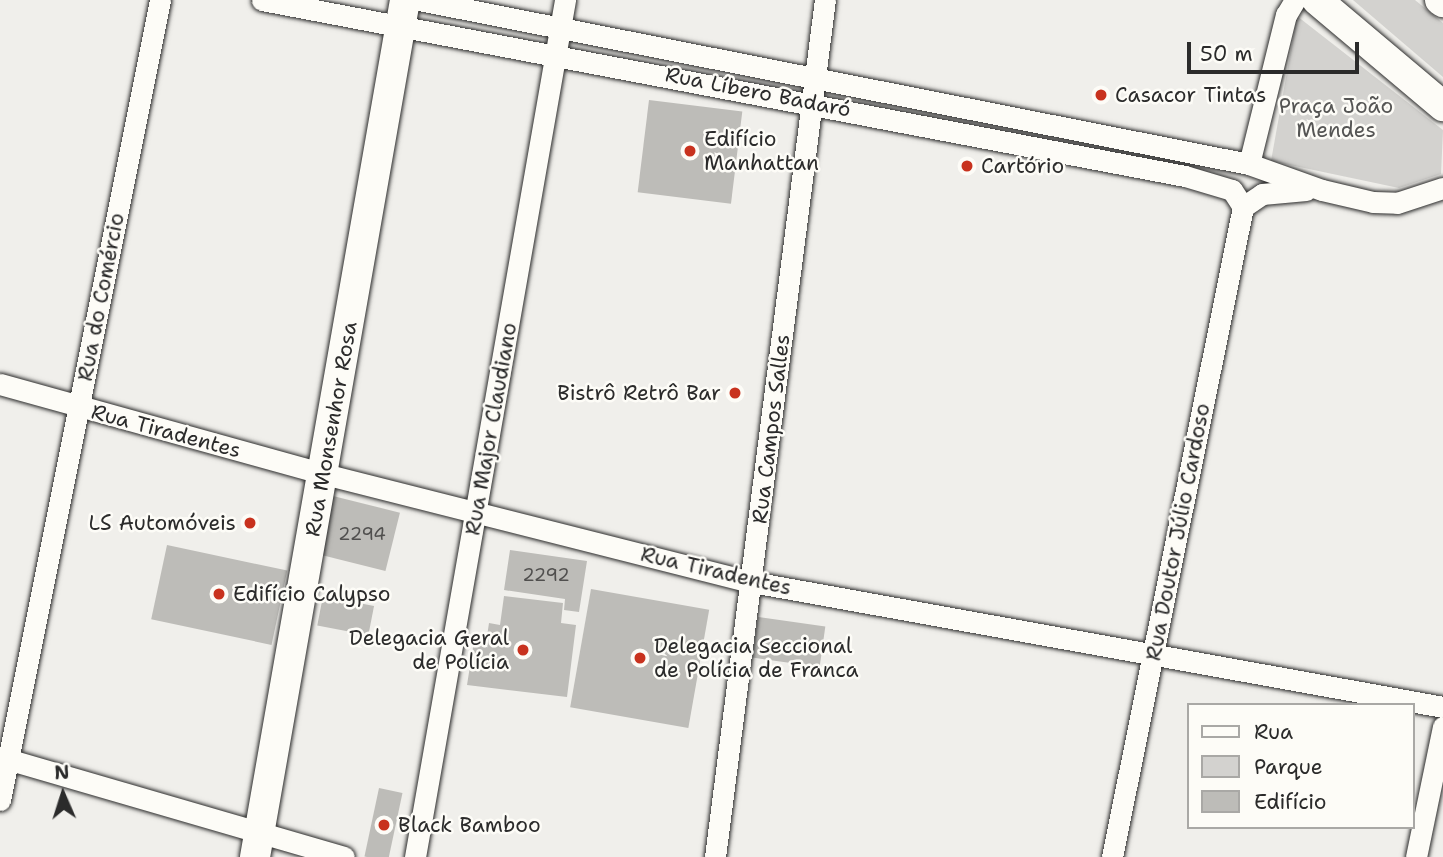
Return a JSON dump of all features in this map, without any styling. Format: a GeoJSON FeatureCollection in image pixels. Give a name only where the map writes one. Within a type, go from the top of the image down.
{"type":"FeatureCollection","features":[{"type":"Feature","properties":{"kind":"street","name":"Rua do Comércio"},"geometry":{"type":"LineString","coordinates":[[0,800],[4,758],[79,407],[160,0]]}},
{"type":"Feature","properties":{"kind":"street","name":"Rua Líbero Badaró"},"geometry":{"type":"LineString","coordinates":[[262,0],[404,13],[555,54],[1185,176],[1232,190],[1243,207]]}},
{"type":"Feature","properties":{"kind":"street","name":"Rua Líbero Badaró"},"geometry":{"type":"LineString","coordinates":[[419,0],[815,76],[1249,164],[1322,190]]}},
{"type":"Feature","properties":{"kind":"street","name":"Rua Major Claudiano"},"geometry":{"type":"LineString","coordinates":[[415,857],[565,0]]}},
{"type":"Feature","properties":{"kind":"street","name":"Rua Campos Salles"},"geometry":{"type":"LineString","coordinates":[[715,857],[825,0]]}},
{"type":"Feature","properties":{"kind":"street"},"geometry":{"type":"LineString","coordinates":[[1047,148],[1099,148],[1233,173],[1249,164],[1286,15],[1295,0]]}},
{"type":"Feature","properties":{"kind":"street"},"geometry":{"type":"LineString","coordinates":[[1317,0],[1443,106]]}},
{"type":"Feature","properties":{"kind":"street","name":"Rua Monsenhor Rosa"},"geometry":{"type":"LineString","coordinates":[[258,845],[404,13]]}},
{"type":"Feature","properties":{"kind":"street"},"geometry":{"type":"LineString","coordinates":[[1243,207],[1262,194],[1322,190],[1397,203],[1443,188]]}},
{"type":"Feature","properties":{"kind":"street","name":"Rua Doutor Júlio Cardoso"},"geometry":{"type":"LineString","coordinates":[[1112,857],[1243,207]]}},
{"type":"Feature","properties":{"kind":"street","name":"Rua Tiradentes"},"geometry":{"type":"LineString","coordinates":[[0,384],[324,474],[752,582],[1153,657],[1443,707]]}},
{"type":"Feature","properties":{"kind":"street"},"geometry":{"type":"LineString","coordinates":[[1416,857],[1443,727]]}},
{"type":"Feature","properties":{"kind":"street"},"geometry":{"type":"LineString","coordinates":[[4,758],[258,845],[344,857]]}},
{"type":"Feature","properties":{"kind":"green space"},"geometry":{"type":"Polygon","coordinates":[[[1353,0],[1415,0],[1443,23],[1443,77],[1353,0]]]}},
{"type":"Feature","properties":{"kind":"green space","name":"Praça João Mendes"},"geometry":{"type":"Polygon","coordinates":[[[1297,16],[1443,130],[1441,174],[1399,188],[1271,161],[1297,16]]]}},
{"type":"Feature","properties":{"kind":"building","name":"Edifício Manhattan"},"geometry":{"type":"Polygon","coordinates":[[[649,100],[742,111],[731,204],[638,192],[649,100]]]}},
{"type":"Feature","properties":{"kind":"building"},"geometry":{"type":"Polygon","coordinates":[[[333,496],[400,513],[385,571],[318,554],[333,496]]]}},
{"type":"Feature","properties":{"kind":"building","name":"Edifício Calypso"},"geometry":{"type":"Polygon","coordinates":[[[167,545],[287,571],[272,645],[151,619],[167,545]]]}},
{"type":"Feature","properties":{"kind":"building"},"geometry":{"type":"Polygon","coordinates":[[[510,550],[587,561],[579,612],[564,610],[565,599],[504,590],[510,550]]]}},
{"type":"Feature","properties":{"kind":"building","name":"Delegacia Seccional de Polícia de Franca"},"geometry":{"type":"Polygon","coordinates":[[[591,589],[709,610],[688,728],[570,707],[591,589]]]}},
{"type":"Feature","properties":{"kind":"building"},"geometry":{"type":"Polygon","coordinates":[[[323,596],[374,606],[368,635],[317,625],[323,596]]]}},
{"type":"Feature","properties":{"kind":"building","name":"Delegacia Geral de Polícia"},"geometry":{"type":"Polygon","coordinates":[[[504,596],[563,603],[561,623],[576,625],[567,697],[467,685],[474,641],[486,643],[489,623],[500,625],[504,596]]]}},
{"type":"Feature","properties":{"kind":"building"},"geometry":{"type":"Polygon","coordinates":[[[758,617],[825,626],[820,667],[752,658],[758,617]]]}},
{"type":"Feature","properties":{"kind":"building","name":"Black Bamboo"},"geometry":{"type":"Polygon","coordinates":[[[379,788],[402,793],[389,857],[364,856],[379,788]]]}},
{"type":"Feature","properties":{"kind":"place","name":"Casacor Tintas"},"geometry":{"type":"Point","coordinates":[1101,95]}},
{"type":"Feature","properties":{"kind":"place","name":"Edifício Manhattan"},"geometry":{"type":"Point","coordinates":[690,151]}},
{"type":"Feature","properties":{"kind":"place","name":"Cartório"},"geometry":{"type":"Point","coordinates":[967,166]}},
{"type":"Feature","properties":{"kind":"place","name":"Bistrô Retrô Bar"},"geometry":{"type":"Point","coordinates":[735,393]}},
{"type":"Feature","properties":{"kind":"place","name":"LS Automóveis"},"geometry":{"type":"Point","coordinates":[250,523]}},
{"type":"Feature","properties":{"kind":"place","name":"Edifício Calypso"},"geometry":{"type":"Point","coordinates":[219,594]}},
{"type":"Feature","properties":{"kind":"place","name":"Delegacia Geral de Polícia"},"geometry":{"type":"Point","coordinates":[523,650]}},
{"type":"Feature","properties":{"kind":"place","name":"Delegacia Seccional de Polícia de Franca"},"geometry":{"type":"Point","coordinates":[640,658]}},
{"type":"Feature","properties":{"kind":"place","name":"Black Bamboo"},"geometry":{"type":"Point","coordinates":[384,825]}}]}
